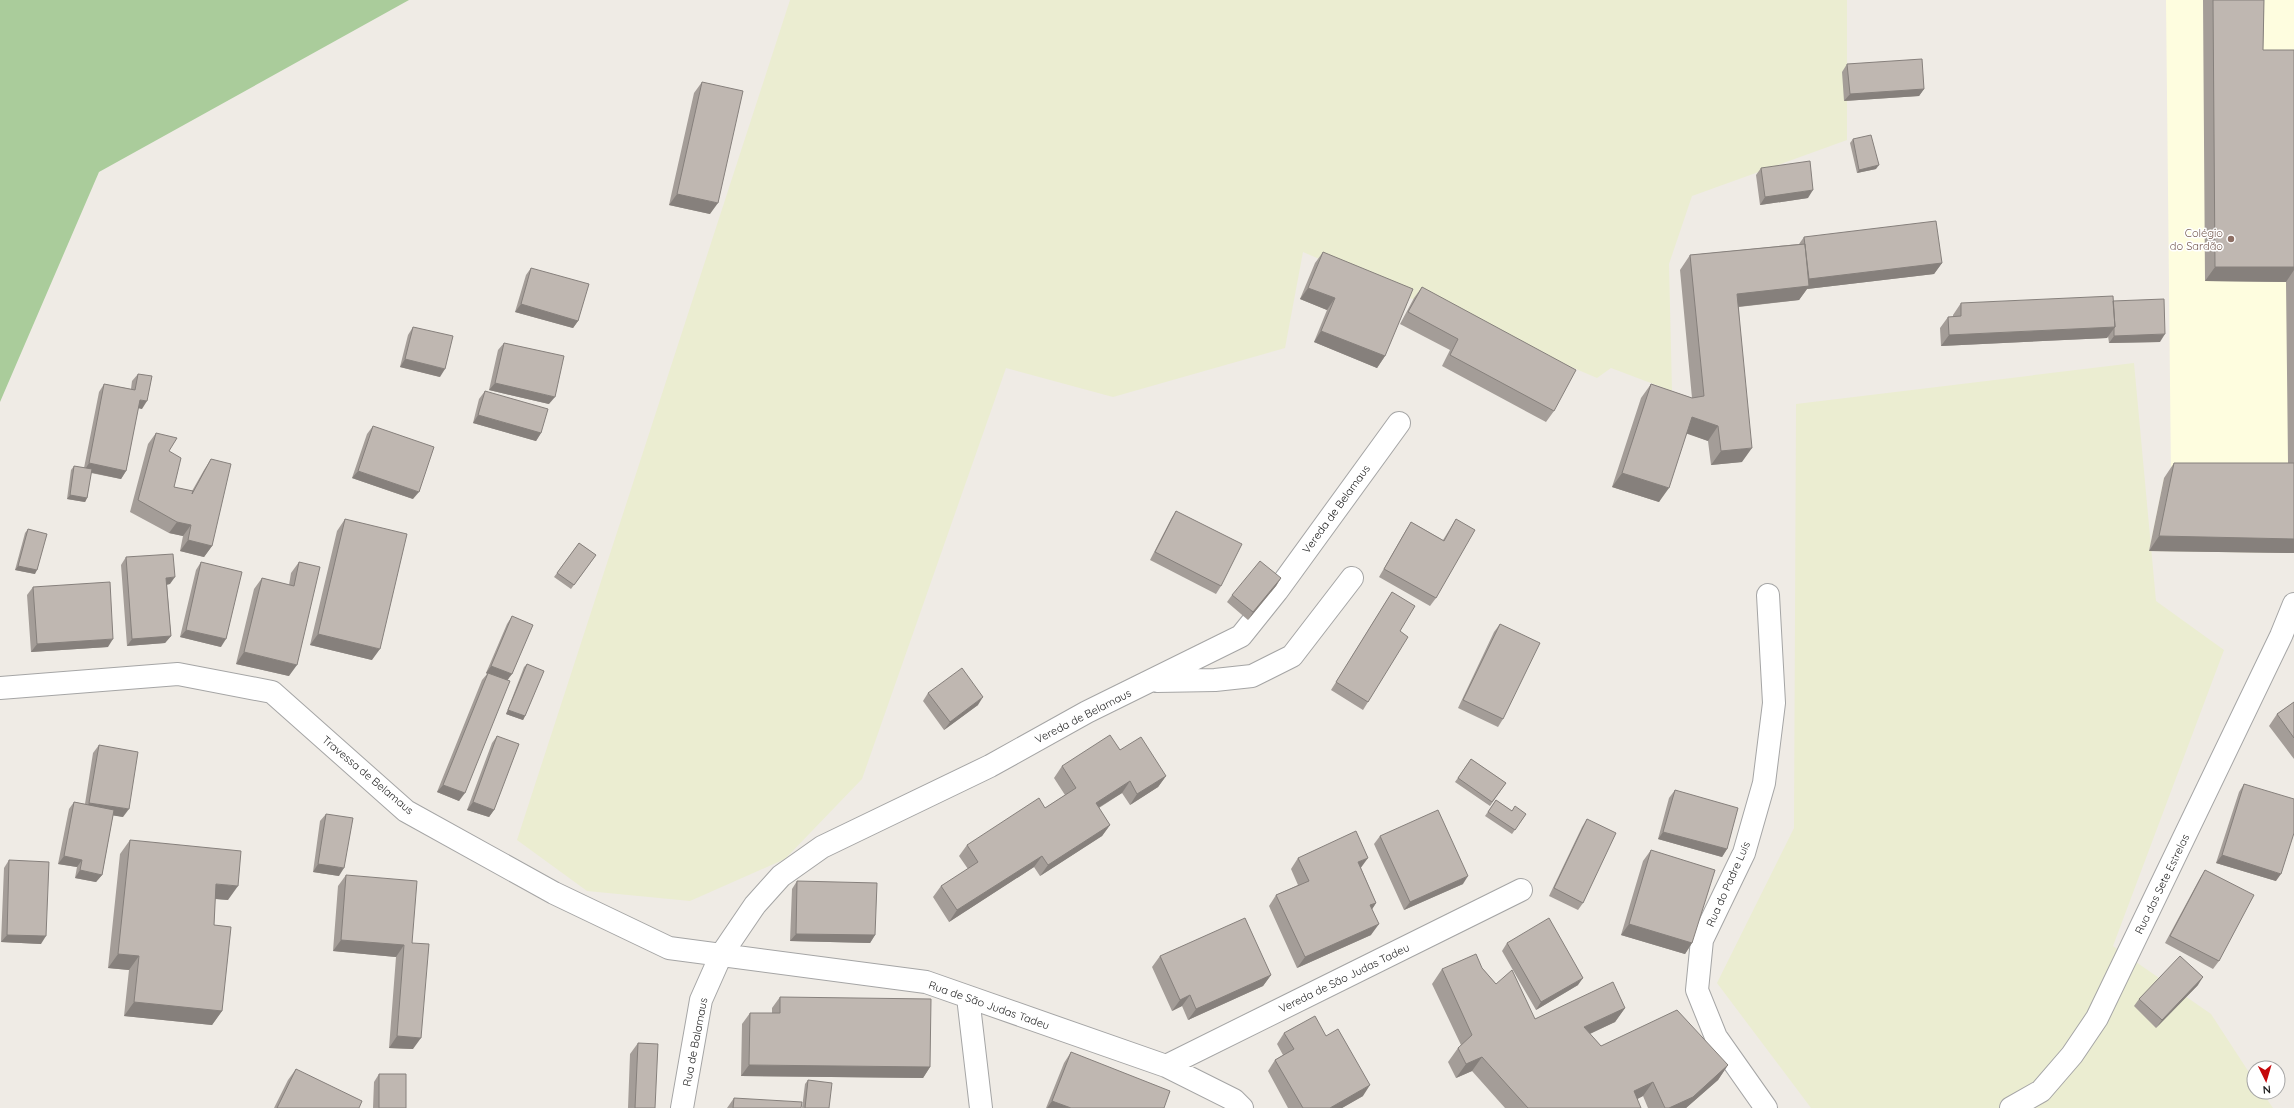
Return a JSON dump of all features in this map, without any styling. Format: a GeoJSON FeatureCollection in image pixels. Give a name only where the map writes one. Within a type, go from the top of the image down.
{"type":"FeatureCollection","features":[{"type":"Feature","properties":{"kind":"street","name":"Vereda de Belamaus"},"geometry":{"type":"LineString","coordinates":[[721,955],[755,905],[781,876],[822,847],[990,766],[1087,712],[1240,636],[1277,591],[1399,423]]}},
{"type":"Feature","properties":{"kind":"street"},"geometry":{"type":"LineString","coordinates":[[1152,681],[1215,680],[1252,676],[1292,656],[1352,578]]}},
{"type":"Feature","properties":{"kind":"street","name":"Rua do Padre Luís"},"geometry":{"type":"LineString","coordinates":[[1766,1108],[1716,1037],[1697,990],[1702,940],[1744,853],[1764,783],[1774,703],[1768,595]]}},
{"type":"Feature","properties":{"kind":"street","name":"Rua das Sete Estrelas"},"geometry":{"type":"LineString","coordinates":[[2011,1108],[2041,1091],[2072,1055],[2097,1018],[2288,635],[2294,604]]}},
{"type":"Feature","properties":{"kind":"street","name":"Travessa de Belamaus"},"geometry":{"type":"LineString","coordinates":[[0,688],[178,674],[272,692],[406,810],[554,893],[669,948],[721,955]]}},
{"type":"Feature","properties":{"kind":"street","name":"Vereda de São Judas Tadeu"},"geometry":{"type":"LineString","coordinates":[[1166,1066],[1521,890]]}},
{"type":"Feature","properties":{"kind":"street","name":"Rua de São Judas Tadeu"},"geometry":{"type":"LineString","coordinates":[[721,955],[926,982],[1166,1066],[1234,1100],[1242,1108]]}},
{"type":"Feature","properties":{"kind":"street","name":"Rua de Balamaus"},"geometry":{"type":"LineString","coordinates":[[682,1108],[701,1000],[721,955]]}},
{"type":"Feature","properties":{"kind":"street"},"geometry":{"type":"LineString","coordinates":[[968,997],[981,1108]]}},
{"type":"Feature","properties":{"kind":"shaded area"},"geometry":{"type":"Polygon","coordinates":[[[790,0],[1847,0],[1847,140],[1692,196],[1669,264],[1672,391],[1611,368],[1597,378],[1303,252],[1285,348],[1113,397],[1006,368],[862,779],[785,859],[690,901],[587,891],[517,840],[790,0]]]}},
{"type":"Feature","properties":{"kind":"shaded area","name":"Colégio do Sardão"},"geometry":{"type":"Polygon","coordinates":[[[2166,0],[2294,0],[2294,553],[2149,551],[2164,478],[2171,477],[2166,0]]]}},
{"type":"Feature","properties":{"kind":"shaded area"},"geometry":{"type":"Polygon","coordinates":[[[2134,363],[2156,601],[2224,650],[2113,946],[2211,1014],[2246,1068],[2246,1100],[2268,1100],[2273,1108],[1811,1108],[1717,983],[1794,828],[1796,404],[2134,363]]]}},
{"type":"Feature","properties":{"kind":"green space"},"geometry":{"type":"Polygon","coordinates":[[[0,0],[409,0],[99,172],[0,402],[0,0]]]}},
{"type":"Feature","properties":{"kind":"building"},"geometry":{"type":"Polygon","coordinates":[[[2213,0],[2264,0],[2263,50],[2294,50],[2294,267],[2215,267],[2213,0]]]}},
{"type":"Feature","properties":{"kind":"building"},"geometry":{"type":"Polygon","coordinates":[[[1922,59],[1924,89],[1850,94],[1847,64],[1922,59]]]}},
{"type":"Feature","properties":{"kind":"building"},"geometry":{"type":"Polygon","coordinates":[[[702,82],[743,91],[718,203],[677,194],[702,82]]]}},
{"type":"Feature","properties":{"kind":"building"},"geometry":{"type":"Polygon","coordinates":[[[1871,135],[1879,165],[1859,170],[1853,139],[1871,135]]]}},
{"type":"Feature","properties":{"kind":"building"},"geometry":{"type":"Polygon","coordinates":[[[1810,161],[1813,190],[1765,197],[1761,168],[1810,161]]]}},
{"type":"Feature","properties":{"kind":"building"},"geometry":{"type":"Polygon","coordinates":[[[1936,221],[1942,263],[1809,279],[1804,237],[1936,221]]]}},
{"type":"Feature","properties":{"kind":"building"},"geometry":{"type":"Polygon","coordinates":[[[1805,244],[1809,286],[1737,294],[1752,448],[1721,451],[1718,426],[1692,417],[1669,488],[1622,473],[1651,384],[1692,398],[1704,396],[1690,255],[1805,244]]]}},
{"type":"Feature","properties":{"kind":"building"},"geometry":{"type":"Polygon","coordinates":[[[1323,252],[1413,289],[1385,356],[1321,331],[1335,298],[1308,288],[1323,252]]]}},
{"type":"Feature","properties":{"kind":"building"},"geometry":{"type":"Polygon","coordinates":[[[531,268],[589,284],[578,321],[521,304],[531,268]]]}},
{"type":"Feature","properties":{"kind":"building"},"geometry":{"type":"Polygon","coordinates":[[[1422,287],[1576,370],[1554,411],[1450,355],[1458,339],[1408,312],[1422,287]]]}},
{"type":"Feature","properties":{"kind":"building"},"geometry":{"type":"Polygon","coordinates":[[[2113,296],[2115,327],[1949,335],[1948,317],[1961,316],[1961,303],[2113,296]]]}},
{"type":"Feature","properties":{"kind":"building"},"geometry":{"type":"Polygon","coordinates":[[[2164,299],[2165,334],[2114,336],[2115,327],[2113,301],[2164,299]]]}},
{"type":"Feature","properties":{"kind":"building"},"geometry":{"type":"Polygon","coordinates":[[[413,327],[453,336],[445,369],[405,359],[413,327]]]}},
{"type":"Feature","properties":{"kind":"building"},"geometry":{"type":"Polygon","coordinates":[[[504,343],[564,356],[555,397],[495,383],[504,343]]]}},
{"type":"Feature","properties":{"kind":"building"},"geometry":{"type":"Polygon","coordinates":[[[138,374],[152,376],[147,401],[140,400],[126,471],[89,463],[104,384],[135,390],[138,374]]]}},
{"type":"Feature","properties":{"kind":"building"},"geometry":{"type":"Polygon","coordinates":[[[485,391],[548,409],[541,433],[478,415],[485,391]]]}},
{"type":"Feature","properties":{"kind":"building"},"geometry":{"type":"Polygon","coordinates":[[[373,426],[434,447],[419,492],[358,471],[373,426]]]}},
{"type":"Feature","properties":{"kind":"building"},"geometry":{"type":"Polygon","coordinates":[[[156,433],[177,438],[169,451],[181,458],[174,487],[193,491],[192,494],[211,459],[231,464],[212,546],[188,540],[191,525],[177,522],[138,500],[156,433]]]}},
{"type":"Feature","properties":{"kind":"building"},"geometry":{"type":"Polygon","coordinates":[[[2174,463],[2294,463],[2294,539],[2159,536],[2174,463]]]}},
{"type":"Feature","properties":{"kind":"building"},"geometry":{"type":"Polygon","coordinates":[[[74,466],[92,469],[87,498],[70,495],[74,466]]]}},
{"type":"Feature","properties":{"kind":"building"},"geometry":{"type":"Polygon","coordinates":[[[1176,511],[1242,544],[1221,586],[1155,552],[1176,511]]]}},
{"type":"Feature","properties":{"kind":"building"},"geometry":{"type":"Polygon","coordinates":[[[345,519],[407,534],[380,649],[318,634],[345,519]]]}},
{"type":"Feature","properties":{"kind":"building"},"geometry":{"type":"Polygon","coordinates":[[[1456,519],[1475,530],[1436,598],[1384,569],[1411,522],[1444,541],[1456,519]]]}},
{"type":"Feature","properties":{"kind":"building"},"geometry":{"type":"Polygon","coordinates":[[[28,529],[47,534],[37,570],[18,566],[28,529]]]}},
{"type":"Feature","properties":{"kind":"building"},"geometry":{"type":"Polygon","coordinates":[[[579,543],[596,555],[574,585],[557,573],[579,543]]]}},
{"type":"Feature","properties":{"kind":"building"},"geometry":{"type":"Polygon","coordinates":[[[173,554],[175,577],[166,578],[171,636],[132,639],[126,557],[173,554]]]}},
{"type":"Feature","properties":{"kind":"building"},"geometry":{"type":"Polygon","coordinates":[[[1260,561],[1281,578],[1253,612],[1232,595],[1260,561]]]}},
{"type":"Feature","properties":{"kind":"building"},"geometry":{"type":"Polygon","coordinates":[[[201,562],[242,572],[226,639],[186,630],[201,562]]]}},
{"type":"Feature","properties":{"kind":"building"},"geometry":{"type":"Polygon","coordinates":[[[299,562],[320,567],[297,665],[244,652],[262,578],[294,586],[299,562]]]}},
{"type":"Feature","properties":{"kind":"building"},"geometry":{"type":"Polygon","coordinates":[[[110,582],[113,639],[37,644],[33,587],[110,582]]]}},
{"type":"Feature","properties":{"kind":"building"},"geometry":{"type":"Polygon","coordinates":[[[1392,592],[1415,606],[1400,631],[1408,637],[1368,702],[1336,682],[1392,592]]]}},
{"type":"Feature","properties":{"kind":"building"},"geometry":{"type":"Polygon","coordinates":[[[512,616],[533,625],[512,674],[491,666],[512,616]]]}},
{"type":"Feature","properties":{"kind":"building"},"geometry":{"type":"Polygon","coordinates":[[[1500,624],[1540,643],[1503,719],[1463,700],[1500,624]]]}},
{"type":"Feature","properties":{"kind":"building"},"geometry":{"type":"Polygon","coordinates":[[[527,664],[544,671],[525,716],[508,710],[527,664]]]}},
{"type":"Feature","properties":{"kind":"building"},"geometry":{"type":"Polygon","coordinates":[[[962,668],[983,697],[950,722],[928,693],[962,668]]]}},
{"type":"Feature","properties":{"kind":"building"},"geometry":{"type":"Polygon","coordinates":[[[488,673],[510,681],[465,793],[443,785],[488,673]]]}},
{"type":"Feature","properties":{"kind":"building"},"geometry":{"type":"Polygon","coordinates":[[[2294,702],[2294,738],[2277,714],[2294,702]]]}},
{"type":"Feature","properties":{"kind":"building"},"geometry":{"type":"Polygon","coordinates":[[[1110,735],[1120,750],[1141,737],[1166,776],[1137,794],[1130,781],[1096,803],[1110,825],[1048,865],[1042,856],[957,910],[941,886],[978,862],[967,845],[1039,798],[1045,808],[1076,788],[1062,766],[1110,735]]]}},
{"type":"Feature","properties":{"kind":"building"},"geometry":{"type":"Polygon","coordinates":[[[497,736],[519,744],[494,810],[473,802],[497,736]]]}},
{"type":"Feature","properties":{"kind":"building"},"geometry":{"type":"Polygon","coordinates":[[[99,745],[138,752],[129,809],[89,803],[99,745]]]}},
{"type":"Feature","properties":{"kind":"building"},"geometry":{"type":"Polygon","coordinates":[[[1471,759],[1506,783],[1492,802],[1458,778],[1471,759]]]}},
{"type":"Feature","properties":{"kind":"building"},"geometry":{"type":"Polygon","coordinates":[[[2244,784],[2294,799],[2294,833],[2281,874],[2222,855],[2244,784]]]}},
{"type":"Feature","properties":{"kind":"building"},"geometry":{"type":"Polygon","coordinates":[[[1675,790],[1738,808],[1727,849],[1663,832],[1675,790]]]}},
{"type":"Feature","properties":{"kind":"building"},"geometry":{"type":"Polygon","coordinates":[[[1496,800],[1512,811],[1515,806],[1526,814],[1515,830],[1488,812],[1496,800]]]}},
{"type":"Feature","properties":{"kind":"building"},"geometry":{"type":"Polygon","coordinates":[[[74,802],[114,810],[102,875],[80,870],[82,860],[64,856],[74,802]]]}},
{"type":"Feature","properties":{"kind":"building"},"geometry":{"type":"Polygon","coordinates":[[[1438,810],[1468,876],[1410,902],[1380,836],[1438,810]]]}},
{"type":"Feature","properties":{"kind":"building"},"geometry":{"type":"Polygon","coordinates":[[[326,814],[353,818],[344,868],[318,864],[326,814]]]}},
{"type":"Feature","properties":{"kind":"building"},"geometry":{"type":"Polygon","coordinates":[[[1587,819],[1616,833],[1583,903],[1554,888],[1587,819]]]}},
{"type":"Feature","properties":{"kind":"building"},"geometry":{"type":"Polygon","coordinates":[[[1356,831],[1368,858],[1358,862],[1376,903],[1370,905],[1379,924],[1305,957],[1276,895],[1309,881],[1298,858],[1356,831]]]}},
{"type":"Feature","properties":{"kind":"building"},"geometry":{"type":"Polygon","coordinates":[[[130,840],[241,851],[238,886],[216,884],[214,925],[231,927],[222,1011],[134,1002],[139,956],[118,954],[130,840]]]}},
{"type":"Feature","properties":{"kind":"building"},"geometry":{"type":"Polygon","coordinates":[[[1651,850],[1715,870],[1692,943],[1629,924],[1651,850]]]}},
{"type":"Feature","properties":{"kind":"building"},"geometry":{"type":"Polygon","coordinates":[[[9,860],[49,862],[46,936],[7,935],[9,860]]]}},
{"type":"Feature","properties":{"kind":"building"},"geometry":{"type":"Polygon","coordinates":[[[2205,870],[2254,895],[2219,961],[2170,936],[2205,870]]]}},
{"type":"Feature","properties":{"kind":"building"},"geometry":{"type":"Polygon","coordinates":[[[346,875],[417,881],[412,943],[429,944],[421,1038],[397,1036],[404,945],[341,940],[346,875]]]}},
{"type":"Feature","properties":{"kind":"building"},"geometry":{"type":"Polygon","coordinates":[[[797,881],[877,883],[875,935],[796,934],[797,881]]]}},
{"type":"Feature","properties":{"kind":"building"},"geometry":{"type":"Polygon","coordinates":[[[1245,918],[1271,975],[1196,1009],[1190,995],[1180,1000],[1160,956],[1245,918]]]}},
{"type":"Feature","properties":{"kind":"building"},"geometry":{"type":"Polygon","coordinates":[[[1549,918],[1583,978],[1541,1002],[1507,943],[1549,918]]]}},
{"type":"Feature","properties":{"kind":"building"},"geometry":{"type":"Polygon","coordinates":[[[1476,954],[1482,968],[1496,984],[1512,970],[1535,1019],[1613,982],[1625,1008],[1584,1027],[1601,1046],[1677,1010],[1728,1065],[1693,1097],[1669,1108],[1665,1108],[1653,1082],[1634,1091],[1641,1108],[1528,1108],[1482,1057],[1466,1064],[1458,1048],[1472,1035],[1442,969],[1476,954]]]}},
{"type":"Feature","properties":{"kind":"building"},"geometry":{"type":"Polygon","coordinates":[[[2180,956],[2203,977],[2162,1020],[2139,999],[2180,956]]]}},
{"type":"Feature","properties":{"kind":"building"},"geometry":{"type":"Polygon","coordinates":[[[780,997],[931,999],[930,1067],[749,1065],[750,1013],[780,1013],[780,997]]]}},
{"type":"Feature","properties":{"kind":"building"},"geometry":{"type":"Polygon","coordinates":[[[1315,1016],[1326,1036],[1338,1029],[1370,1085],[1330,1108],[1303,1108],[1275,1060],[1294,1049],[1284,1033],[1315,1016]]]}},
{"type":"Feature","properties":{"kind":"building"},"geometry":{"type":"Polygon","coordinates":[[[638,1043],[658,1044],[655,1108],[635,1108],[638,1043]]]}},
{"type":"Feature","properties":{"kind":"building"},"geometry":{"type":"Polygon","coordinates":[[[1071,1052],[1170,1091],[1164,1108],[1071,1108],[1052,1101],[1071,1052]]]}},
{"type":"Feature","properties":{"kind":"building"},"geometry":{"type":"Polygon","coordinates":[[[296,1069],[362,1101],[359,1108],[277,1108],[296,1069]]]}},
{"type":"Feature","properties":{"kind":"building"},"geometry":{"type":"Polygon","coordinates":[[[379,1074],[406,1074],[406,1108],[379,1108],[379,1074]]]}},
{"type":"Feature","properties":{"kind":"building"},"geometry":{"type":"Polygon","coordinates":[[[808,1080],[832,1083],[829,1108],[805,1108],[808,1080]]]}},
{"type":"Feature","properties":{"kind":"building"},"geometry":{"type":"Polygon","coordinates":[[[734,1098],[802,1102],[801,1108],[733,1108],[734,1098]]]}},
{"type":"Feature","properties":{"kind":"place","name":"Colégio do Sardão"},"geometry":{"type":"Point","coordinates":[2231,239]}}]}
